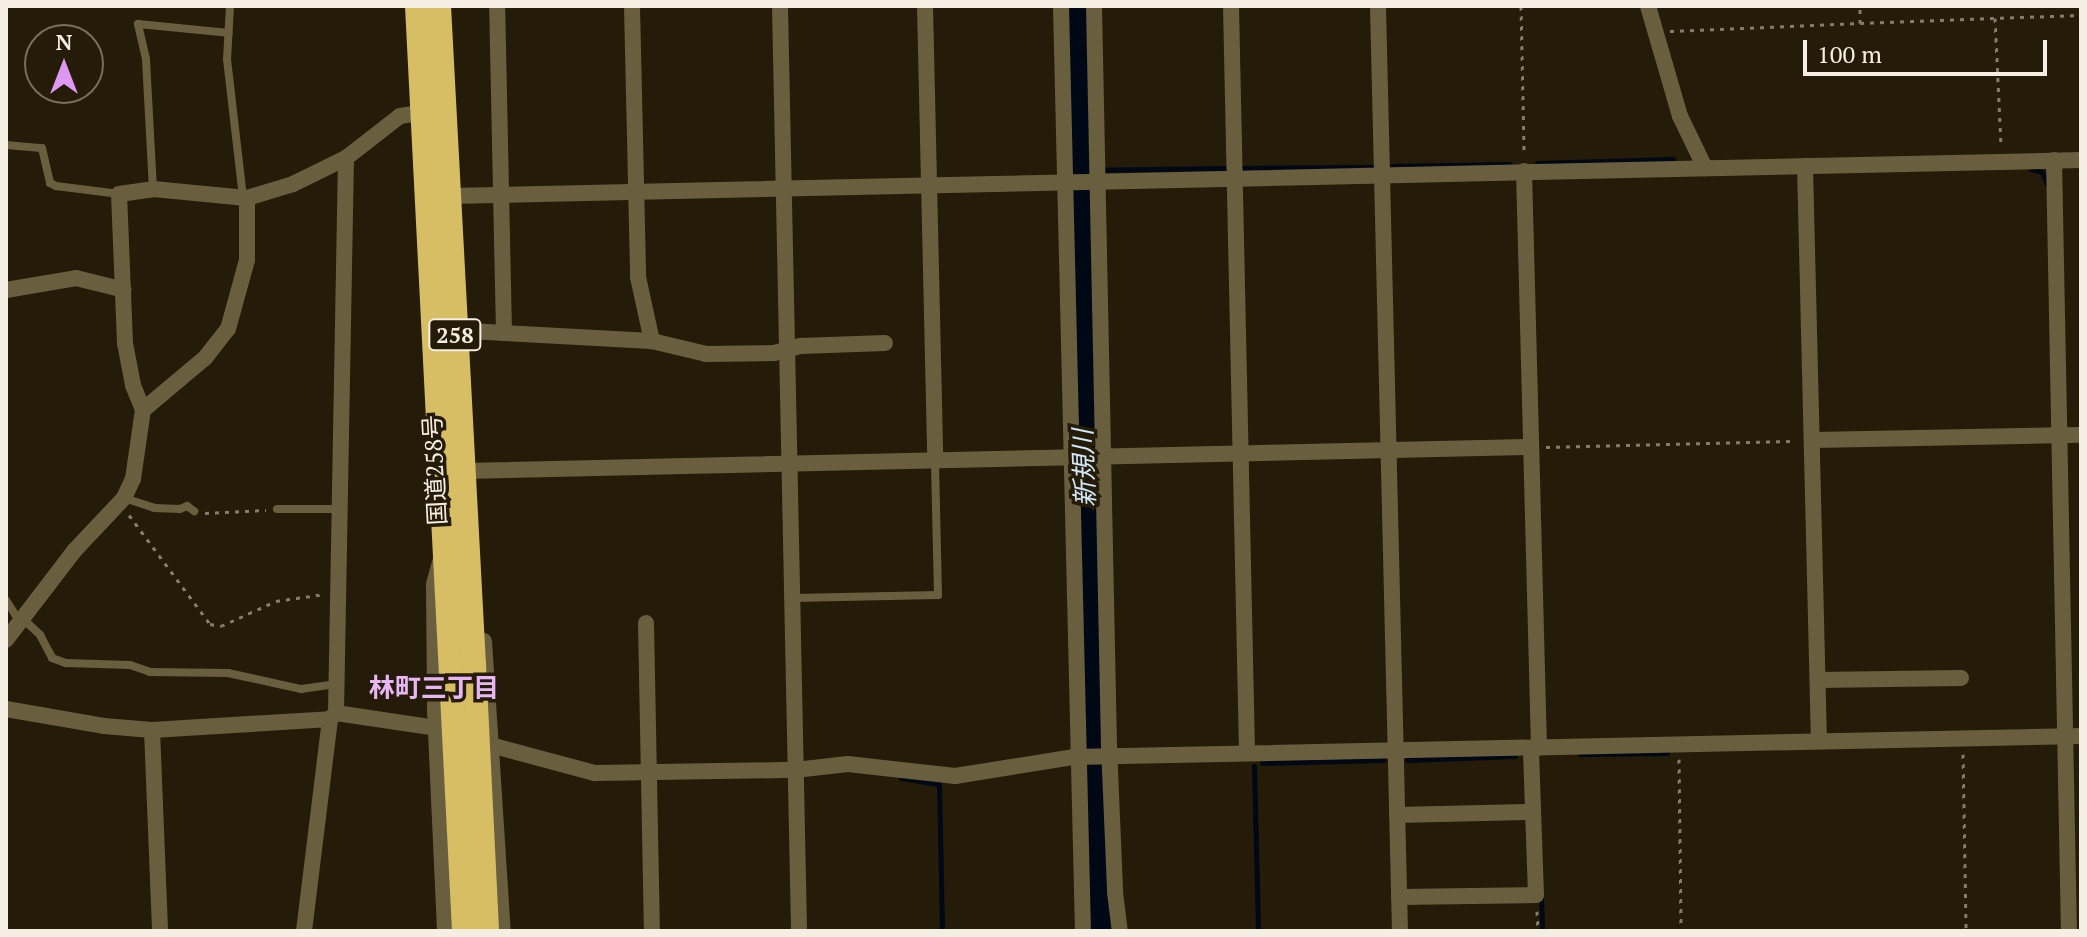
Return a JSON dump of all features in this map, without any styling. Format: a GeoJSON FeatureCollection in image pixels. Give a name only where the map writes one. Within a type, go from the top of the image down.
{"type":"FeatureCollection","features":[{"type":"Feature","properties":{"kind":"highway","name":"国道258号"},"geometry":{"type":"LineString","coordinates":[[417,6],[449,196],[463,471],[467,554],[462,663],[464,931]]}},
{"type":"Feature","properties":{"kind":"highway","name":"国道258号"},"geometry":{"type":"LineString","coordinates":[[439,6],[433,111],[444,544],[462,663],[484,931]]}},
{"type":"Feature","properties":{"kind":"street"},"geometry":{"type":"LineString","coordinates":[[497,6],[504,333]]}},
{"type":"Feature","properties":{"kind":"street"},"geometry":{"type":"LineString","coordinates":[[632,6],[638,277],[652,341]]}},
{"type":"Feature","properties":{"kind":"street"},"geometry":{"type":"LineString","coordinates":[[780,6],[799,931]]}},
{"type":"Feature","properties":{"kind":"street"},"geometry":{"type":"LineString","coordinates":[[925,6],[935,460]]}},
{"type":"Feature","properties":{"kind":"street"},"geometry":{"type":"LineString","coordinates":[[1061,6],[1082,758],[1083,931]]}},
{"type":"Feature","properties":{"kind":"street"},"geometry":{"type":"LineString","coordinates":[[1094,6],[1109,758],[1115,892],[1120,931]]}},
{"type":"Feature","properties":{"kind":"street"},"geometry":{"type":"LineString","coordinates":[[1231,6],[1247,753]]}},
{"type":"Feature","properties":{"kind":"street"},"geometry":{"type":"LineString","coordinates":[[1378,6],[1400,931]]}},
{"type":"Feature","properties":{"kind":"street"},"geometry":{"type":"LineString","coordinates":[[1648,6],[1680,116],[1705,168]]}},
{"type":"Feature","properties":{"kind":"street"},"geometry":{"type":"LineString","coordinates":[[6,640],[74,551],[122,500],[133,479],[143,410],[133,385],[125,343],[119,194],[153,189],[245,198],[293,184],[346,158],[400,116],[433,111]]}},
{"type":"Feature","properties":{"kind":"street"},"geometry":{"type":"LineString","coordinates":[[304,931],[337,684],[346,158]]}},
{"type":"Feature","properties":{"kind":"street"},"geometry":{"type":"LineString","coordinates":[[2054,160],[2060,435],[2074,736],[2069,931]]}},
{"type":"Feature","properties":{"kind":"street"},"geometry":{"type":"LineString","coordinates":[[449,196],[1067,182],[1096,175],[1382,175],[2081,160]]}},
{"type":"Feature","properties":{"kind":"street"},"geometry":{"type":"LineString","coordinates":[[1805,166],[1819,741]]}},
{"type":"Feature","properties":{"kind":"street"},"geometry":{"type":"LineString","coordinates":[[1399,897],[1536,895],[1532,812],[1535,748],[1524,171]]}},
{"type":"Feature","properties":{"kind":"street"},"geometry":{"type":"LineString","coordinates":[[143,410],[205,358],[228,329],[247,260],[245,198]]}},
{"type":"Feature","properties":{"kind":"street"},"geometry":{"type":"LineString","coordinates":[[6,290],[76,278],[124,290]]}},
{"type":"Feature","properties":{"kind":"street"},"geometry":{"type":"LineString","coordinates":[[455,330],[652,341],[706,354],[774,353],[787,349],[885,343]]}},
{"type":"Feature","properties":{"kind":"street"},"geometry":{"type":"LineString","coordinates":[[1814,440],[2081,435]]}},
{"type":"Feature","properties":{"kind":"street"},"geometry":{"type":"LineString","coordinates":[[463,471],[1530,447]]}},
{"type":"Feature","properties":{"kind":"street"},"geometry":{"type":"LineString","coordinates":[[444,544],[434,585],[436,728],[445,931]]}},
{"type":"Feature","properties":{"kind":"street"},"geometry":{"type":"LineString","coordinates":[[467,554],[477,575],[494,746],[506,930],[484,931]]}},
{"type":"Feature","properties":{"kind":"street"},"geometry":{"type":"LineString","coordinates":[[646,623],[652,931]]}},
{"type":"Feature","properties":{"kind":"street"},"geometry":{"type":"LineString","coordinates":[[1818,680],[1961,678]]}},
{"type":"Feature","properties":{"kind":"street"},"geometry":{"type":"LineString","coordinates":[[6,709],[104,726],[152,730],[333,716],[436,728]]}},
{"type":"Feature","properties":{"kind":"street"},"geometry":{"type":"LineString","coordinates":[[152,730],[160,931]]}},
{"type":"Feature","properties":{"kind":"street"},"geometry":{"type":"LineString","coordinates":[[494,746],[595,773],[795,770],[848,764],[955,776],[1082,758],[2074,736]]}},
{"type":"Feature","properties":{"kind":"street"},"geometry":{"type":"LineString","coordinates":[[1397,815],[1532,812]]}},
{"type":"Feature","properties":{"kind":"lane"},"geometry":{"type":"LineString","coordinates":[[230,6],[227,59],[245,198]]}},
{"type":"Feature","properties":{"kind":"lane"},"geometry":{"type":"LineString","coordinates":[[153,189],[146,59],[138,24],[229,33]]}},
{"type":"Feature","properties":{"kind":"lane"},"geometry":{"type":"LineString","coordinates":[[6,145],[42,148],[50,183],[56,186],[119,194]]}},
{"type":"Feature","properties":{"kind":"lane"},"geometry":{"type":"LineString","coordinates":[[793,598],[938,595],[935,460]]}},
{"type":"Feature","properties":{"kind":"lane"},"geometry":{"type":"LineString","coordinates":[[122,500],[154,508],[180,509],[187,506],[194,511]]}},
{"type":"Feature","properties":{"kind":"lane"},"geometry":{"type":"LineString","coordinates":[[277,509],[340,509]]}},
{"type":"Feature","properties":{"kind":"lane"},"geometry":{"type":"LineString","coordinates":[[6,600],[21,620],[40,635],[52,658],[66,663],[130,665],[150,672],[228,673],[301,689],[337,684]]}},
{"type":"Feature","properties":{"kind":"path"},"geometry":{"type":"LineString","coordinates":[[1521,6],[1524,171]]}},
{"type":"Feature","properties":{"kind":"path"},"geometry":{"type":"LineString","coordinates":[[1860,6],[1860,23]]}},
{"type":"Feature","properties":{"kind":"path"},"geometry":{"type":"LineString","coordinates":[[1654,35],[2081,15]]}},
{"type":"Feature","properties":{"kind":"path"},"geometry":{"type":"LineString","coordinates":[[1995,18],[2001,162]]}},
{"type":"Feature","properties":{"kind":"path"},"geometry":{"type":"LineString","coordinates":[[1530,447],[1814,440]]}},
{"type":"Feature","properties":{"kind":"path"},"geometry":{"type":"LineString","coordinates":[[122,500],[210,624],[221,626],[276,601],[314,593],[338,596]]}},
{"type":"Feature","properties":{"kind":"path"},"geometry":{"type":"LineString","coordinates":[[194,511],[207,514],[277,509]]}},
{"type":"Feature","properties":{"kind":"path"},"geometry":{"type":"LineString","coordinates":[[1963,738],[1966,931]]}},
{"type":"Feature","properties":{"kind":"path"},"geometry":{"type":"LineString","coordinates":[[1678,744],[1681,931]]}},
{"type":"Feature","properties":{"kind":"path"},"geometry":{"type":"LineString","coordinates":[[1536,895],[1538,931]]}},
{"type":"Feature","properties":{"kind":"waterway","name":"新規川"},"geometry":{"type":"LineString","coordinates":[[1079,6],[1085,284],[1079,323],[1082,478],[1088,521],[1098,931]]}},
{"type":"Feature","properties":{"kind":"waterway"},"geometry":{"type":"LineString","coordinates":[[1537,163],[1673,159]]}},
{"type":"Feature","properties":{"kind":"waterway"},"geometry":{"type":"LineString","coordinates":[[1392,166],[1510,164]]}},
{"type":"Feature","properties":{"kind":"waterway"},"geometry":{"type":"LineString","coordinates":[[1242,168],[1374,167]]}},
{"type":"Feature","properties":{"kind":"waterway"},"geometry":{"type":"LineString","coordinates":[[1082,170],[1227,168]]}},
{"type":"Feature","properties":{"kind":"waterway"},"geometry":{"type":"LineString","coordinates":[[2030,169],[2042,172],[2047,184]]}},
{"type":"Feature","properties":{"kind":"waterway"},"geometry":{"type":"LineString","coordinates":[[1580,754],[1667,753]]}},
{"type":"Feature","properties":{"kind":"waterway"},"geometry":{"type":"LineString","coordinates":[[1407,760],[1515,756]]}},
{"type":"Feature","properties":{"kind":"waterway"},"geometry":{"type":"LineString","coordinates":[[1262,763],[1384,760]]}},
{"type":"Feature","properties":{"kind":"waterway"},"geometry":{"type":"LineString","coordinates":[[1254,766],[1258,931]]}},
{"type":"Feature","properties":{"kind":"waterway"},"geometry":{"type":"LineString","coordinates":[[901,778],[939,784],[942,931]]}},
{"type":"Feature","properties":{"kind":"waterway"},"geometry":{"type":"LineString","coordinates":[[1541,896],[1542,931]]}},
{"type":"Feature","properties":{"kind":"district","name":"林町三丁目"},"geometry":{"type":"Point","coordinates":[434,688]}}]}
